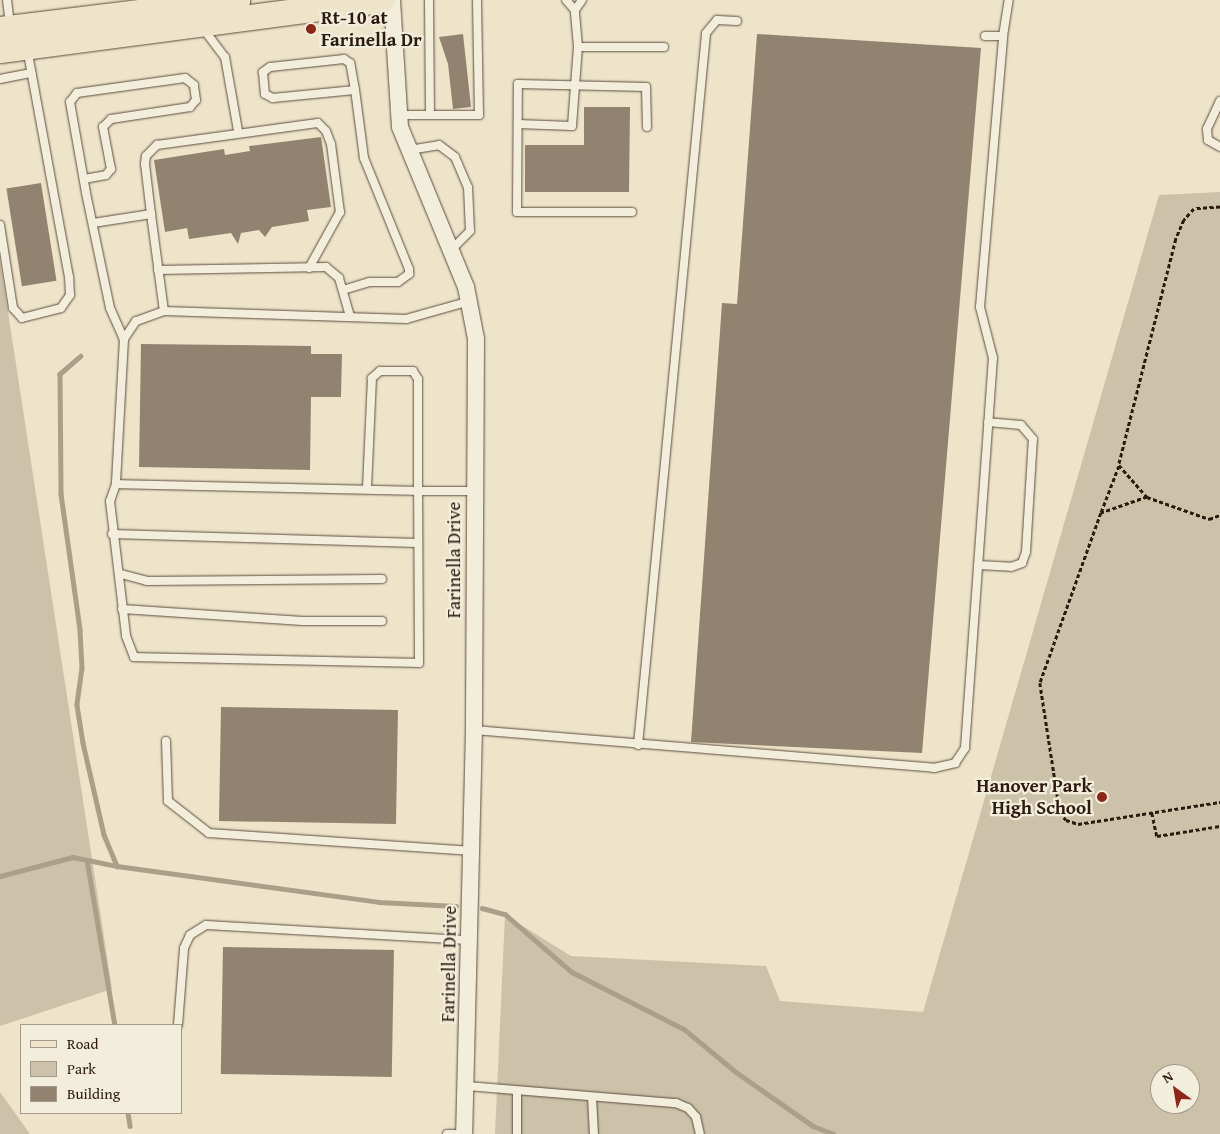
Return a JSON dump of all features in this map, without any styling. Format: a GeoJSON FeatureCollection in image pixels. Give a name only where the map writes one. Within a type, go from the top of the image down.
{"type":"FeatureCollection","features":[{"type":"Feature","properties":{"kind":"main road"},"geometry":{"type":"LineString","coordinates":[[3,36],[111,10],[162,4],[237,0]]}},
{"type":"Feature","properties":{"kind":"main road"},"geometry":{"type":"LineString","coordinates":[[3,36],[26,47],[201,26],[382,0]]}},
{"type":"Feature","properties":{"kind":"street","name":"Farinella Drive"},"geometry":{"type":"LineString","coordinates":[[392,0],[399,115],[407,150],[470,301],[476,340],[474,730],[467,1086],[464,1134]]}},
{"type":"Feature","properties":{"kind":"lane"},"geometry":{"type":"LineString","coordinates":[[3,36],[7,0]]}},
{"type":"Feature","properties":{"kind":"lane"},"geometry":{"type":"LineString","coordinates":[[429,0],[430,115]]}},
{"type":"Feature","properties":{"kind":"lane"},"geometry":{"type":"LineString","coordinates":[[399,115],[479,114],[477,0]]}},
{"type":"Feature","properties":{"kind":"lane"},"geometry":{"type":"LineString","coordinates":[[518,124],[572,126],[578,47],[575,10],[566,0]]}},
{"type":"Feature","properties":{"kind":"lane"},"geometry":{"type":"LineString","coordinates":[[575,10],[582,0]]}},
{"type":"Feature","properties":{"kind":"lane"},"geometry":{"type":"LineString","coordinates":[[474,730],[934,768],[955,763],[965,748],[994,349],[980,307],[1004,36],[1009,0]]}},
{"type":"Feature","properties":{"kind":"lane"},"geometry":{"type":"LineString","coordinates":[[638,745],[706,33],[717,20],[737,21]]}},
{"type":"Feature","properties":{"kind":"lane"},"geometry":{"type":"LineString","coordinates":[[201,26],[225,57],[238,131]]}},
{"type":"Feature","properties":{"kind":"lane"},"geometry":{"type":"LineString","coordinates":[[985,36],[1004,36]]}},
{"type":"Feature","properties":{"kind":"lane"},"geometry":{"type":"LineString","coordinates":[[0,225],[13,308],[22,318],[61,308],[70,295],[69,277],[26,47]]}},
{"type":"Feature","properties":{"kind":"lane"},"geometry":{"type":"LineString","coordinates":[[578,47],[664,47]]}},
{"type":"Feature","properties":{"kind":"lane"},"geometry":{"type":"LineString","coordinates":[[343,290],[370,282],[391,283],[409,274],[364,158],[354,90],[350,63],[344,59],[270,67],[263,72],[265,94],[274,98],[354,90]]}},
{"type":"Feature","properties":{"kind":"lane"},"geometry":{"type":"LineString","coordinates":[[0,79],[31,73]]}},
{"type":"Feature","properties":{"kind":"lane"},"geometry":{"type":"LineString","coordinates":[[84,178],[106,176],[110,169],[103,128],[111,119],[190,107],[196,100],[194,85],[185,78],[77,93],[70,102],[84,178],[93,224],[112,316],[124,339]]}},
{"type":"Feature","properties":{"kind":"lane"},"geometry":{"type":"LineString","coordinates":[[632,212],[517,212],[518,84],[646,87],[647,128]]}},
{"type":"Feature","properties":{"kind":"lane"},"geometry":{"type":"LineString","coordinates":[[1220,101],[1207,130],[1208,140],[1220,147]]}},
{"type":"Feature","properties":{"kind":"lane"},"geometry":{"type":"LineString","coordinates":[[164,311],[145,164],[151,149],[167,142],[312,122],[326,130],[340,212],[309,268]]}},
{"type":"Feature","properties":{"kind":"lane"},"geometry":{"type":"LineString","coordinates":[[407,150],[439,145],[455,157],[468,187],[470,231],[450,251]]}},
{"type":"Feature","properties":{"kind":"lane"},"geometry":{"type":"LineString","coordinates":[[93,224],[151,214]]}},
{"type":"Feature","properties":{"kind":"lane"},"geometry":{"type":"LineString","coordinates":[[158,270],[332,269],[343,290],[350,316]]}},
{"type":"Feature","properties":{"kind":"lane"},"geometry":{"type":"LineString","coordinates":[[367,489],[372,378],[380,371],[414,371],[418,379],[417,543],[419,663],[134,657],[122,609],[121,574],[112,534],[110,502],[116,484],[124,339],[136,320],[164,311],[416,318],[470,301]]}},
{"type":"Feature","properties":{"kind":"lane"},"geometry":{"type":"LineString","coordinates":[[978,565],[1011,567],[1022,563],[1026,552],[1033,439],[1020,425],[988,422]]}},
{"type":"Feature","properties":{"kind":"lane"},"geometry":{"type":"LineString","coordinates":[[116,484],[418,491],[474,490]]}},
{"type":"Feature","properties":{"kind":"lane"},"geometry":{"type":"LineString","coordinates":[[112,534],[417,543]]}},
{"type":"Feature","properties":{"kind":"lane"},"geometry":{"type":"LineString","coordinates":[[121,574],[147,580],[382,579]]}},
{"type":"Feature","properties":{"kind":"lane"},"geometry":{"type":"LineString","coordinates":[[122,609],[303,621],[382,621]]}},
{"type":"Feature","properties":{"kind":"lane"},"geometry":{"type":"LineString","coordinates":[[166,741],[168,801],[209,834],[472,851]]}},
{"type":"Feature","properties":{"kind":"lane"},"geometry":{"type":"LineString","coordinates":[[178,1024],[184,948],[190,935],[206,925],[469,940]]}},
{"type":"Feature","properties":{"kind":"lane"},"geometry":{"type":"LineString","coordinates":[[467,1086],[592,1098],[676,1103],[688,1108],[696,1117],[700,1134]]}},
{"type":"Feature","properties":{"kind":"lane"},"geometry":{"type":"LineString","coordinates":[[516,1091],[517,1134]]}},
{"type":"Feature","properties":{"kind":"lane"},"geometry":{"type":"LineString","coordinates":[[592,1098],[594,1134]]}},
{"type":"Feature","properties":{"kind":"lane"},"geometry":{"type":"LineString","coordinates":[[447,1134],[464,1134]]}},
{"type":"Feature","properties":{"kind":"path"},"geometry":{"type":"LineString","coordinates":[[1220,207],[1194,209],[1184,220],[1176,240],[1119,465],[1040,683],[1042,712],[1060,812],[1066,820],[1078,824],[1220,802]]}},
{"type":"Feature","properties":{"kind":"path"},"geometry":{"type":"LineString","coordinates":[[1119,465],[1147,497],[1209,519],[1220,515]]}},
{"type":"Feature","properties":{"kind":"path"},"geometry":{"type":"LineString","coordinates":[[1101,513],[1147,497]]}},
{"type":"Feature","properties":{"kind":"path"},"geometry":{"type":"LineString","coordinates":[[1152,813],[1157,836],[1220,826]]}},
{"type":"Feature","properties":{"kind":"green space","name":"Hanover Park High School"},"geometry":{"type":"Polygon","coordinates":[[[1220,192],[1220,1134],[495,1134],[505,915],[571,956],[766,966],[780,1001],[923,1012],[1159,195],[1220,192]]]}},
{"type":"Feature","properties":{"kind":"green space"},"geometry":{"type":"Polygon","coordinates":[[[0,260],[112,989],[0,1026],[0,260]]]}},
{"type":"Feature","properties":{"kind":"green space"},"geometry":{"type":"Polygon","coordinates":[[[0,1092],[30,1134],[0,1134],[0,1092]]]}},
{"type":"Feature","properties":{"kind":"building"},"geometry":{"type":"Polygon","coordinates":[[[463,34],[471,107],[453,109],[448,64],[439,37],[463,34]]]}},
{"type":"Feature","properties":{"kind":"building"},"geometry":{"type":"Polygon","coordinates":[[[757,34],[981,48],[922,753],[691,742],[722,303],[737,304],[757,34]]]}},
{"type":"Feature","properties":{"kind":"building"},"geometry":{"type":"Polygon","coordinates":[[[584,107],[630,107],[629,192],[525,192],[525,145],[584,145],[584,107]]]}},
{"type":"Feature","properties":{"kind":"building"},"geometry":{"type":"Polygon","coordinates":[[[321,137],[331,207],[307,210],[309,221],[272,227],[265,237],[259,230],[241,233],[238,244],[231,233],[189,239],[187,228],[165,232],[154,160],[224,149],[225,155],[250,151],[249,146],[321,137]]]}},
{"type":"Feature","properties":{"kind":"building"},"geometry":{"type":"Polygon","coordinates":[[[41,183],[56,281],[22,286],[6,188],[41,183]]]}},
{"type":"Feature","properties":{"kind":"building"},"geometry":{"type":"Polygon","coordinates":[[[141,344],[311,346],[311,354],[342,354],[341,397],[311,397],[310,470],[139,467],[141,344]]]}},
{"type":"Feature","properties":{"kind":"building"},"geometry":{"type":"Polygon","coordinates":[[[221,707],[398,710],[396,824],[219,821],[221,707]]]}},
{"type":"Feature","properties":{"kind":"building"},"geometry":{"type":"Polygon","coordinates":[[[223,947],[394,950],[392,1077],[221,1074],[223,947]]]}},
{"type":"Feature","properties":{"kind":"waterway"},"geometry":{"type":"LineString","coordinates":[[81,356],[60,374],[61,494],[80,630],[82,668],[77,705],[83,743],[104,835],[117,866]]}},
{"type":"Feature","properties":{"kind":"waterway"},"geometry":{"type":"LineString","coordinates":[[0,876],[73,857],[117,866],[379,902],[456,906]]}},
{"type":"Feature","properties":{"kind":"waterway"},"geometry":{"type":"LineString","coordinates":[[87,860],[115,1024]]}},
{"type":"Feature","properties":{"kind":"waterway"},"geometry":{"type":"LineString","coordinates":[[482,908],[505,914],[572,972],[684,1029],[736,1072],[813,1126],[834,1134]]}},
{"type":"Feature","properties":{"kind":"waterway"},"geometry":{"type":"LineString","coordinates":[[128,1114],[130,1126]]}},
{"type":"Feature","properties":{"kind":"place","name":"Rt-10 at Farinella Dr"},"geometry":{"type":"Point","coordinates":[311,29]}},
{"type":"Feature","properties":{"kind":"place","name":"Hanover Park High School"},"geometry":{"type":"Point","coordinates":[1102,797]}}]}
